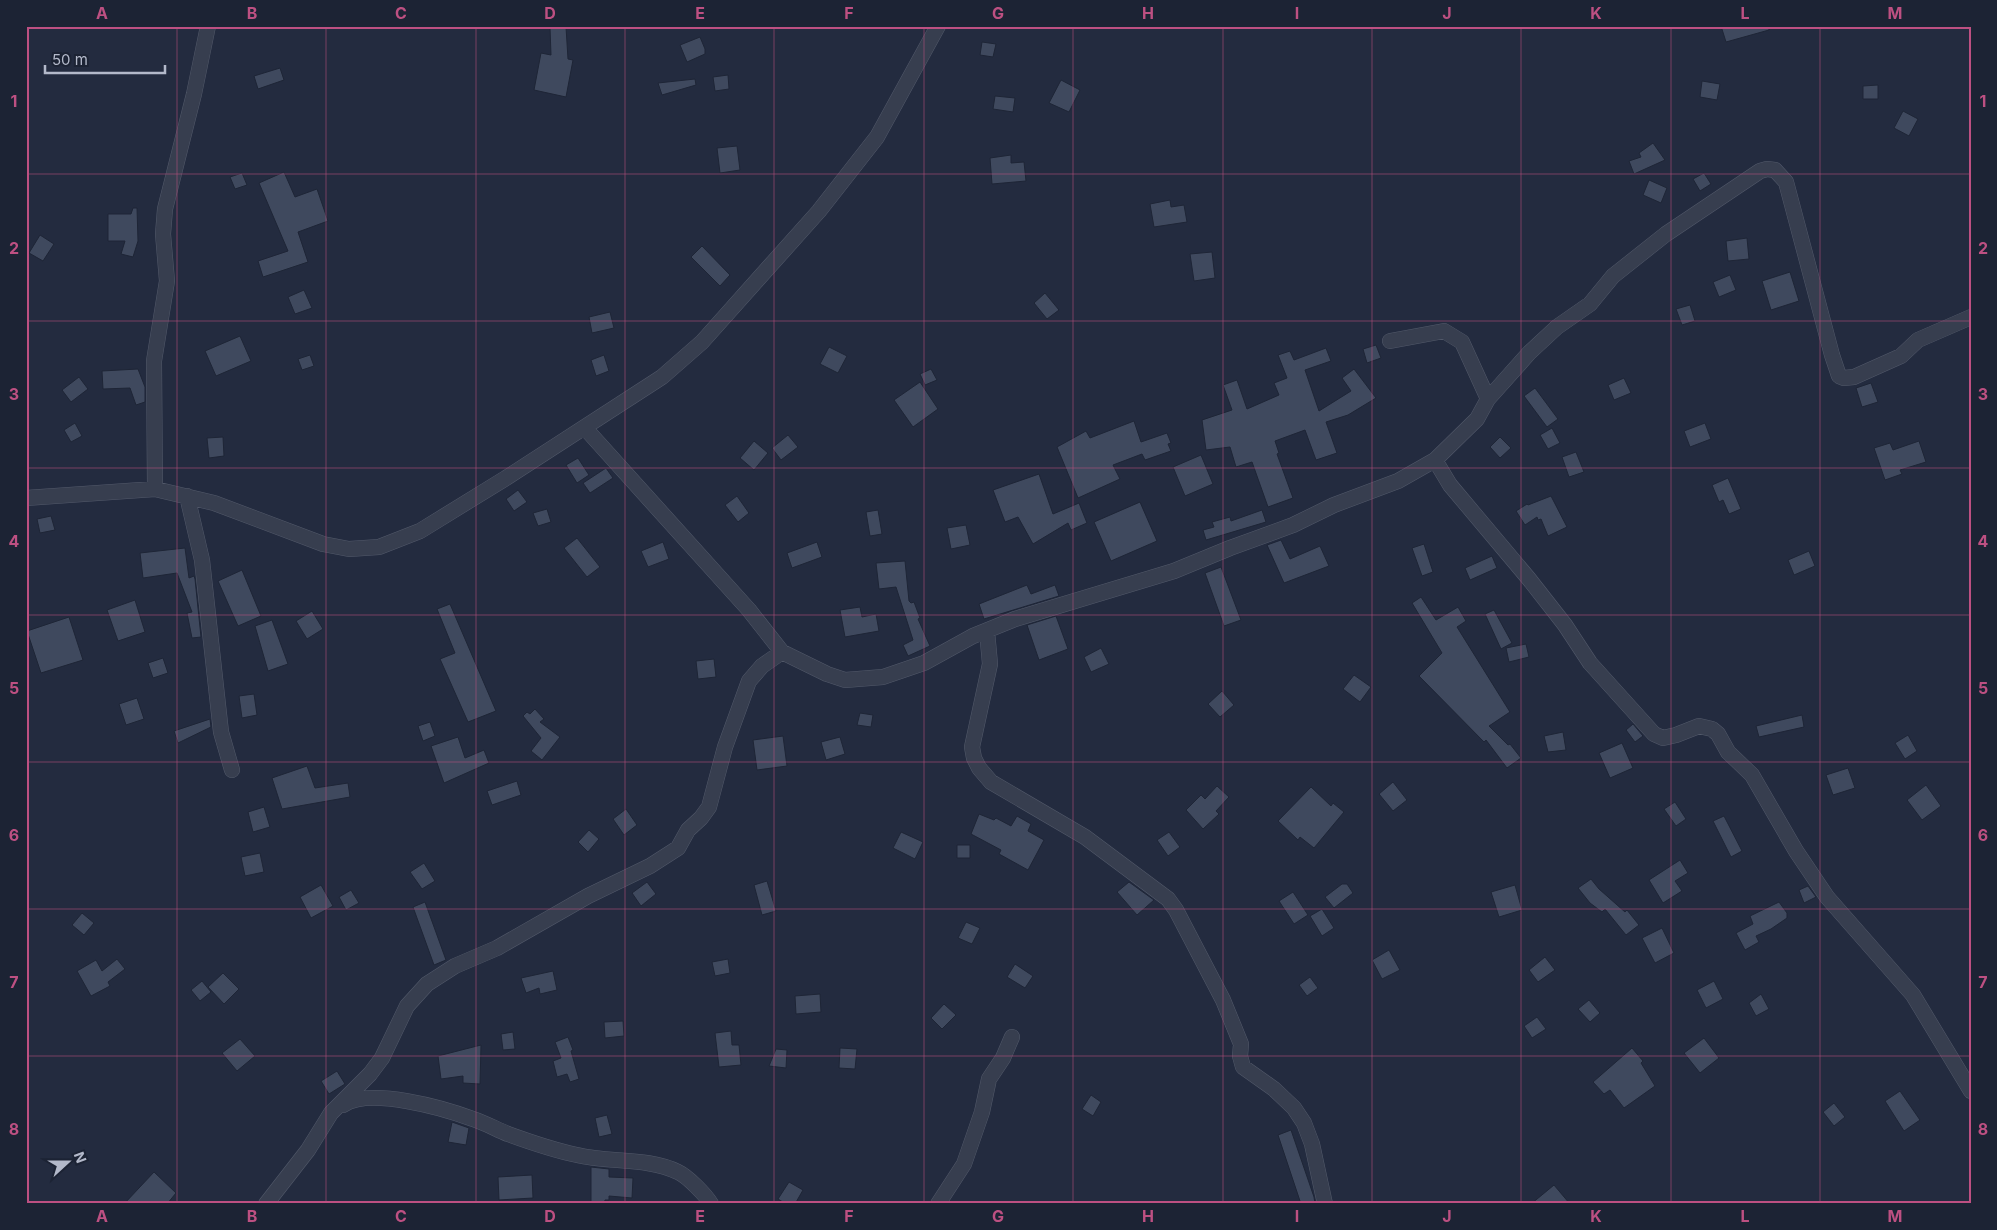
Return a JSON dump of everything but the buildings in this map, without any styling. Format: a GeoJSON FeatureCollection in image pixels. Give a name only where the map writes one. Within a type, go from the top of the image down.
{"type":"FeatureCollection","features":[{"type":"Feature","properties":{"kind":"street"},"geometry":{"type":"LineString","coordinates":[[155,488],[154,361],[167,281],[163,234],[165,209],[194,94],[208,26]]}},
{"type":"Feature","properties":{"kind":"street"},"geometry":{"type":"LineString","coordinates":[[26,498],[155,488],[214,503],[323,544],[349,549],[379,547],[420,531],[585,428],[662,377],[702,342],[807,225],[877,137],[938,26]]}},
{"type":"Feature","properties":{"kind":"street"},"geometry":{"type":"LineString","coordinates":[[585,428],[749,610],[782,652],[827,674],[845,680],[883,677],[924,663],[973,636],[1015,619],[1174,571],[1293,525],[1334,505],[1398,481],[1435,460],[1477,419],[1488,399],[1529,353],[1557,327],[1590,304],[1614,276],[1666,234],[1760,171],[1767,169],[1775,170],[1786,182],[1839,376],[1844,378],[1854,377],[1902,356],[1918,340],[1971,317]]}},
{"type":"Feature","properties":{"kind":"street"},"geometry":{"type":"LineString","coordinates":[[1390,341],[1444,331],[1462,342],[1488,399]]}},
{"type":"Feature","properties":{"kind":"street"},"geometry":{"type":"LineString","coordinates":[[1435,460],[1450,485],[1529,578],[1565,625],[1590,663],[1654,734],[1663,738],[1676,736],[1699,726],[1712,730],[1737,762],[1752,775],[1812,876],[1827,897],[1912,995],[1971,1092]]}},
{"type":"Feature","properties":{"kind":"street"},"geometry":{"type":"LineString","coordinates":[[187,496],[202,560],[221,732],[232,770]]}},
{"type":"Feature","properties":{"kind":"street"},"geometry":{"type":"LineString","coordinates":[[987,631],[990,664],[972,747],[974,758],[979,768],[991,782],[1085,837],[1168,899],[1176,910],[1223,1000],[1241,1044],[1240,1056],[1243,1067],[1274,1089],[1294,1108],[1304,1124],[1312,1144],[1325,1204]]}},
{"type":"Feature","properties":{"kind":"street"},"geometry":{"type":"LineString","coordinates":[[266,1204],[308,1150],[332,1113],[382,1058],[407,1006],[427,984],[455,966],[497,948],[588,896],[650,866],[678,848],[688,830],[701,818],[709,807],[725,746],[749,681],[762,666],[782,652]]}},
{"type":"Feature","properties":{"kind":"street"},"geometry":{"type":"LineString","coordinates":[[938,1204],[964,1164],[982,1112],[989,1079],[1003,1058],[1012,1037]]}},
{"type":"Feature","properties":{"kind":"street"},"geometry":{"type":"LineString","coordinates":[[332,1113],[346,1103],[364,1098],[426,1105],[474,1119],[514,1136],[565,1153],[593,1159],[654,1165],[679,1172],[710,1204]]}}]}
